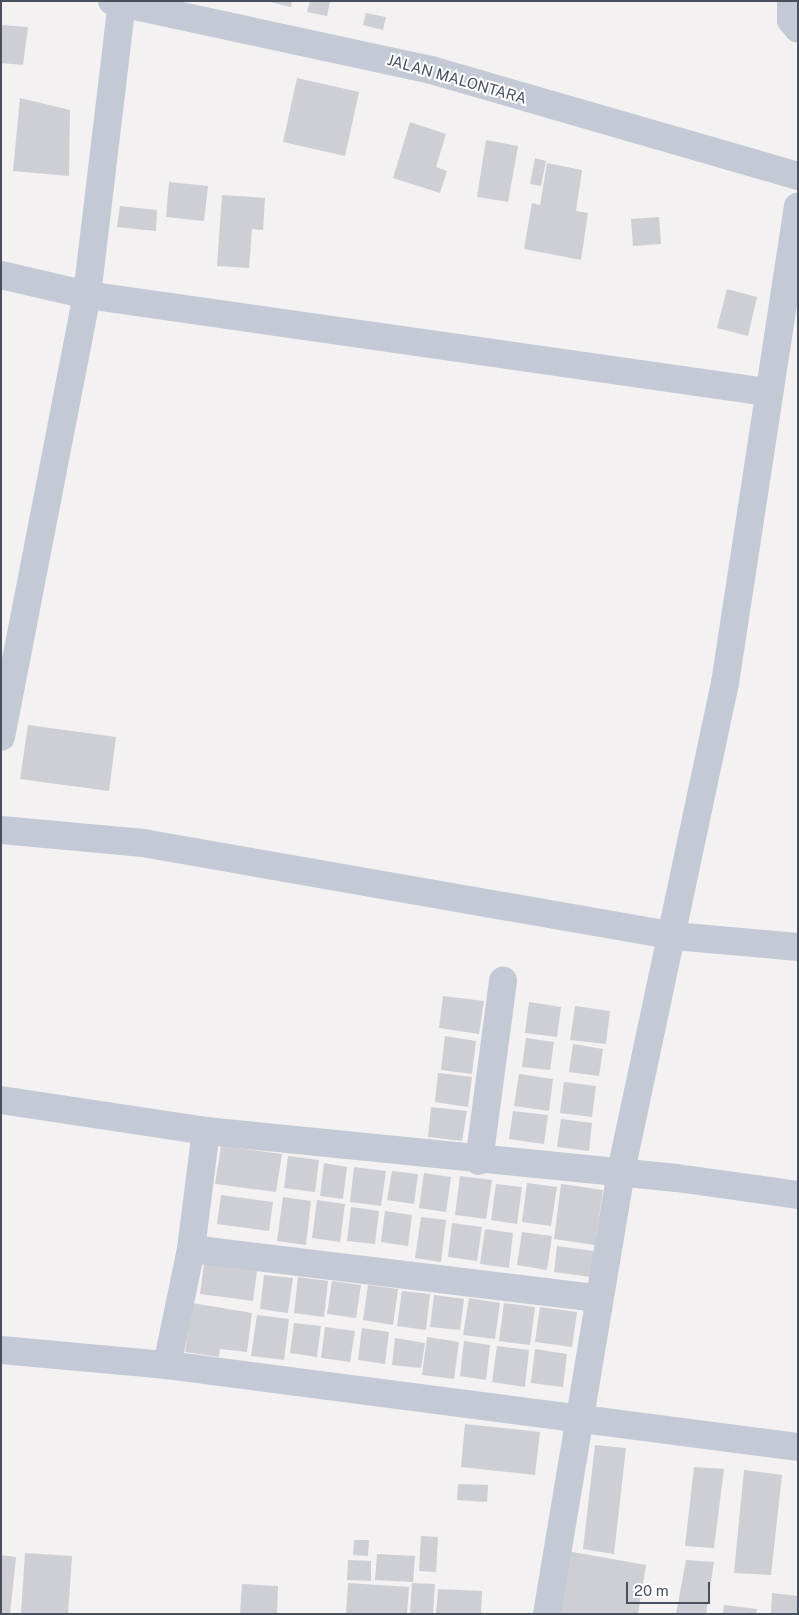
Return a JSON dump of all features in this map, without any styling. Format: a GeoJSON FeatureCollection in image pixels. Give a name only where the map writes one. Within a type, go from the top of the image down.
{"type":"FeatureCollection","features":[{"type":"Feature","properties":{"kind":"street"},"geometry":{"type":"LineString","coordinates":[[791,1],[791,20],[798,30]]}},
{"type":"Feature","properties":{"kind":"street"},"geometry":{"type":"LineString","coordinates":[[1,737],[87,295],[118,2]]}},
{"type":"Feature","properties":{"kind":"street","name":"JALAN MALONTARA"},"geometry":{"type":"LineString","coordinates":[[118,2],[432,70],[798,176]]}},
{"type":"Feature","properties":{"kind":"street"},"geometry":{"type":"LineString","coordinates":[[547,1614],[576,1421],[597,1298],[620,1176],[675,936],[757,495],[766,392],[798,207]]}},
{"type":"Feature","properties":{"kind":"street"},"geometry":{"type":"LineString","coordinates":[[1,275],[87,295],[766,392]]}},
{"type":"Feature","properties":{"kind":"street"},"geometry":{"type":"LineString","coordinates":[[1,830],[144,843],[675,936],[798,948]]}},
{"type":"Feature","properties":{"kind":"street"},"geometry":{"type":"LineString","coordinates":[[479,1161],[503,981]]}},
{"type":"Feature","properties":{"kind":"street"},"geometry":{"type":"LineString","coordinates":[[1,1100],[206,1131],[620,1176],[677,1178],[798,1195]]}},
{"type":"Feature","properties":{"kind":"street"},"geometry":{"type":"LineString","coordinates":[[167,1365],[191,1249],[206,1131]]}},
{"type":"Feature","properties":{"kind":"street"},"geometry":{"type":"LineString","coordinates":[[191,1249],[597,1298]]}},
{"type":"Feature","properties":{"kind":"street"},"geometry":{"type":"LineString","coordinates":[[1,1350],[167,1365],[576,1421],[798,1448]]}},
{"type":"Feature","properties":{"kind":"building"},"geometry":{"type":"Polygon","coordinates":[[[266,1],[292,1],[291,7],[266,1]]]}},
{"type":"Feature","properties":{"kind":"building"},"geometry":{"type":"Polygon","coordinates":[[[310,1],[330,1],[327,16],[307,12],[310,1]]]}},
{"type":"Feature","properties":{"kind":"building"},"geometry":{"type":"Polygon","coordinates":[[[366,13],[386,17],[383,30],[363,25],[366,13]]]}},
{"type":"Feature","properties":{"kind":"building"},"geometry":{"type":"Polygon","coordinates":[[[1,25],[28,27],[23,65],[1,63],[1,25]]]}},
{"type":"Feature","properties":{"kind":"building"},"geometry":{"type":"Polygon","coordinates":[[[297,78],[359,92],[345,156],[283,142],[297,78]]]}},
{"type":"Feature","properties":{"kind":"building"},"geometry":{"type":"Polygon","coordinates":[[[20,98],[70,110],[69,176],[13,171],[20,98]]]}},
{"type":"Feature","properties":{"kind":"building"},"geometry":{"type":"Polygon","coordinates":[[[410,122],[446,134],[436,167],[447,171],[440,193],[393,178],[410,122]]]}},
{"type":"Feature","properties":{"kind":"building"},"geometry":{"type":"Polygon","coordinates":[[[486,140],[518,146],[508,202],[477,197],[486,140]]]}},
{"type":"Feature","properties":{"kind":"building"},"geometry":{"type":"Polygon","coordinates":[[[535,158],[546,161],[541,186],[530,184],[535,158]]]}},
{"type":"Feature","properties":{"kind":"building"},"geometry":{"type":"Polygon","coordinates":[[[547,163],[582,170],[576,211],[588,213],[581,260],[524,249],[532,203],[540,205],[547,163]]]}},
{"type":"Feature","properties":{"kind":"building"},"geometry":{"type":"Polygon","coordinates":[[[169,182],[208,186],[204,221],[166,217],[169,182]]]}},
{"type":"Feature","properties":{"kind":"building"},"geometry":{"type":"Polygon","coordinates":[[[222,195],[265,198],[263,230],[252,229],[249,268],[217,266],[222,195]]]}},
{"type":"Feature","properties":{"kind":"building"},"geometry":{"type":"Polygon","coordinates":[[[120,206],[157,210],[156,231],[117,227],[120,206]]]}},
{"type":"Feature","properties":{"kind":"building"},"geometry":{"type":"Polygon","coordinates":[[[659,217],[661,244],[633,246],[631,219],[659,217]]]}},
{"type":"Feature","properties":{"kind":"building"},"geometry":{"type":"Polygon","coordinates":[[[727,289],[757,297],[748,336],[717,328],[727,289]]]}},
{"type":"Feature","properties":{"kind":"building"},"geometry":{"type":"Polygon","coordinates":[[[28,725],[116,737],[109,791],[20,779],[28,725]]]}},
{"type":"Feature","properties":{"kind":"building"},"geometry":{"type":"Polygon","coordinates":[[[443,996],[484,1001],[479,1034],[439,1028],[443,996]]]}},
{"type":"Feature","properties":{"kind":"building"},"geometry":{"type":"Polygon","coordinates":[[[529,1002],[561,1007],[557,1037],[525,1033],[529,1002]]]}},
{"type":"Feature","properties":{"kind":"building"},"geometry":{"type":"Polygon","coordinates":[[[575,1006],[610,1011],[606,1044],[570,1040],[575,1006]]]}},
{"type":"Feature","properties":{"kind":"building"},"geometry":{"type":"Polygon","coordinates":[[[445,1036],[476,1041],[472,1074],[441,1070],[445,1036]]]}},
{"type":"Feature","properties":{"kind":"building"},"geometry":{"type":"Polygon","coordinates":[[[526,1038],[554,1042],[550,1070],[522,1067],[526,1038]]]}},
{"type":"Feature","properties":{"kind":"building"},"geometry":{"type":"Polygon","coordinates":[[[573,1044],[603,1049],[599,1076],[569,1072],[573,1044]]]}},
{"type":"Feature","properties":{"kind":"building"},"geometry":{"type":"Polygon","coordinates":[[[438,1073],[472,1077],[468,1107],[435,1102],[438,1073]]]}},
{"type":"Feature","properties":{"kind":"building"},"geometry":{"type":"Polygon","coordinates":[[[519,1074],[553,1079],[549,1111],[514,1106],[519,1074]]]}},
{"type":"Feature","properties":{"kind":"building"},"geometry":{"type":"Polygon","coordinates":[[[564,1082],[596,1086],[592,1117],[560,1113],[564,1082]]]}},
{"type":"Feature","properties":{"kind":"building"},"geometry":{"type":"Polygon","coordinates":[[[431,1107],[467,1111],[462,1141],[428,1137],[431,1107]]]}},
{"type":"Feature","properties":{"kind":"building"},"geometry":{"type":"Polygon","coordinates":[[[513,1111],[548,1115],[544,1144],[509,1139],[513,1111]]]}},
{"type":"Feature","properties":{"kind":"building"},"geometry":{"type":"Polygon","coordinates":[[[561,1119],[592,1123],[589,1151],[557,1147],[561,1119]]]}},
{"type":"Feature","properties":{"kind":"building"},"geometry":{"type":"Polygon","coordinates":[[[221,1146],[282,1154],[276,1192],[215,1184],[221,1146]]]}},
{"type":"Feature","properties":{"kind":"building"},"geometry":{"type":"Polygon","coordinates":[[[288,1156],[319,1160],[315,1192],[284,1188],[288,1156]]]}},
{"type":"Feature","properties":{"kind":"building"},"geometry":{"type":"Polygon","coordinates":[[[324,1163],[347,1167],[343,1199],[320,1196],[324,1163]]]}},
{"type":"Feature","properties":{"kind":"building"},"geometry":{"type":"Polygon","coordinates":[[[354,1167],[386,1171],[381,1206],[350,1202],[354,1167]]]}},
{"type":"Feature","properties":{"kind":"building"},"geometry":{"type":"Polygon","coordinates":[[[392,1171],[418,1174],[414,1204],[387,1200],[392,1171]]]}},
{"type":"Feature","properties":{"kind":"building"},"geometry":{"type":"Polygon","coordinates":[[[424,1173],[451,1177],[446,1212],[419,1208],[424,1173]]]}},
{"type":"Feature","properties":{"kind":"building"},"geometry":{"type":"Polygon","coordinates":[[[460,1176],[492,1180],[486,1219],[455,1215],[460,1176]]]}},
{"type":"Feature","properties":{"kind":"building"},"geometry":{"type":"Polygon","coordinates":[[[527,1183],[557,1187],[551,1226],[522,1222],[527,1183]]]}},
{"type":"Feature","properties":{"kind":"building"},"geometry":{"type":"Polygon","coordinates":[[[496,1184],[522,1187],[517,1224],[491,1220],[496,1184]]]}},
{"type":"Feature","properties":{"kind":"building"},"geometry":{"type":"Polygon","coordinates":[[[561,1184],[603,1190],[595,1245],[554,1239],[561,1184]]]}},
{"type":"Feature","properties":{"kind":"building"},"geometry":{"type":"Polygon","coordinates":[[[221,1195],[273,1202],[269,1231],[217,1224],[221,1195]]]}},
{"type":"Feature","properties":{"kind":"building"},"geometry":{"type":"Polygon","coordinates":[[[283,1197],[311,1201],[306,1245],[277,1241],[283,1197]]]}},
{"type":"Feature","properties":{"kind":"building"},"geometry":{"type":"Polygon","coordinates":[[[317,1200],[345,1204],[340,1242],[312,1238],[317,1200]]]}},
{"type":"Feature","properties":{"kind":"building"},"geometry":{"type":"Polygon","coordinates":[[[351,1207],[379,1211],[375,1244],[347,1241],[351,1207]]]}},
{"type":"Feature","properties":{"kind":"building"},"geometry":{"type":"Polygon","coordinates":[[[385,1211],[412,1215],[408,1246],[381,1242],[385,1211]]]}},
{"type":"Feature","properties":{"kind":"building"},"geometry":{"type":"Polygon","coordinates":[[[421,1217],[446,1220],[441,1262],[415,1258],[421,1217]]]}},
{"type":"Feature","properties":{"kind":"building"},"geometry":{"type":"Polygon","coordinates":[[[452,1223],[482,1227],[477,1261],[448,1257],[452,1223]]]}},
{"type":"Feature","properties":{"kind":"building"},"geometry":{"type":"Polygon","coordinates":[[[485,1229],[513,1233],[509,1268],[480,1264],[485,1229]]]}},
{"type":"Feature","properties":{"kind":"building"},"geometry":{"type":"Polygon","coordinates":[[[522,1232],[552,1236],[547,1270],[517,1265],[522,1232]]]}},
{"type":"Feature","properties":{"kind":"building"},"geometry":{"type":"Polygon","coordinates":[[[557,1246],[594,1251],[591,1277],[554,1272],[557,1246]]]}},
{"type":"Feature","properties":{"kind":"building"},"geometry":{"type":"Polygon","coordinates":[[[204,1264],[257,1271],[253,1301],[200,1294],[204,1264]]]}},
{"type":"Feature","properties":{"kind":"building"},"geometry":{"type":"Polygon","coordinates":[[[264,1275],[293,1278],[288,1313],[260,1309],[264,1275]]]}},
{"type":"Feature","properties":{"kind":"building"},"geometry":{"type":"Polygon","coordinates":[[[298,1277],[328,1281],[324,1317],[294,1313],[298,1277]]]}},
{"type":"Feature","properties":{"kind":"building"},"geometry":{"type":"Polygon","coordinates":[[[332,1281],[361,1285],[356,1318],[327,1314],[332,1281]]]}},
{"type":"Feature","properties":{"kind":"building"},"geometry":{"type":"Polygon","coordinates":[[[368,1285],[398,1289],[393,1325],[363,1320],[368,1285]]]}},
{"type":"Feature","properties":{"kind":"building"},"geometry":{"type":"Polygon","coordinates":[[[402,1291],[430,1294],[426,1330],[397,1326],[402,1291]]]}},
{"type":"Feature","properties":{"kind":"building"},"geometry":{"type":"Polygon","coordinates":[[[434,1295],[464,1299],[460,1330],[430,1327],[434,1295]]]}},
{"type":"Feature","properties":{"kind":"building"},"geometry":{"type":"Polygon","coordinates":[[[469,1298],[500,1303],[495,1339],[463,1335],[469,1298]]]}},
{"type":"Feature","properties":{"kind":"building"},"geometry":{"type":"Polygon","coordinates":[[[192,1303],[252,1313],[247,1352],[220,1349],[219,1357],[185,1352],[192,1303]]]}},
{"type":"Feature","properties":{"kind":"building"},"geometry":{"type":"Polygon","coordinates":[[[504,1303],[535,1307],[530,1345],[499,1341],[504,1303]]]}},
{"type":"Feature","properties":{"kind":"building"},"geometry":{"type":"Polygon","coordinates":[[[540,1307],[577,1312],[572,1347],[535,1342],[540,1307]]]}},
{"type":"Feature","properties":{"kind":"building"},"geometry":{"type":"Polygon","coordinates":[[[257,1315],[289,1319],[284,1360],[251,1356],[257,1315]]]}},
{"type":"Feature","properties":{"kind":"building"},"geometry":{"type":"Polygon","coordinates":[[[294,1323],[321,1326],[317,1357],[290,1353],[294,1323]]]}},
{"type":"Feature","properties":{"kind":"building"},"geometry":{"type":"Polygon","coordinates":[[[325,1327],[355,1331],[350,1362],[321,1358],[325,1327]]]}},
{"type":"Feature","properties":{"kind":"building"},"geometry":{"type":"Polygon","coordinates":[[[362,1328],[389,1332],[385,1364],[358,1360],[362,1328]]]}},
{"type":"Feature","properties":{"kind":"building"},"geometry":{"type":"Polygon","coordinates":[[[427,1337],[459,1342],[454,1379],[422,1375],[427,1337]]]}},
{"type":"Feature","properties":{"kind":"building"},"geometry":{"type":"Polygon","coordinates":[[[395,1338],[425,1343],[421,1368],[392,1365],[395,1338]]]}},
{"type":"Feature","properties":{"kind":"building"},"geometry":{"type":"Polygon","coordinates":[[[464,1341],[490,1345],[486,1380],[460,1376],[464,1341]]]}},
{"type":"Feature","properties":{"kind":"building"},"geometry":{"type":"Polygon","coordinates":[[[497,1346],[529,1350],[525,1387],[492,1382],[497,1346]]]}},
{"type":"Feature","properties":{"kind":"building"},"geometry":{"type":"Polygon","coordinates":[[[535,1349],[567,1354],[563,1387],[531,1383],[535,1349]]]}},
{"type":"Feature","properties":{"kind":"building"},"geometry":{"type":"Polygon","coordinates":[[[465,1424],[540,1432],[535,1475],[461,1467],[465,1424]]]}},
{"type":"Feature","properties":{"kind":"building"},"geometry":{"type":"Polygon","coordinates":[[[595,1445],[626,1448],[614,1554],[583,1549],[595,1445]]]}},
{"type":"Feature","properties":{"kind":"building"},"geometry":{"type":"Polygon","coordinates":[[[694,1467],[724,1469],[714,1548],[685,1546],[694,1467]]]}},
{"type":"Feature","properties":{"kind":"building"},"geometry":{"type":"Polygon","coordinates":[[[744,1470],[782,1475],[771,1575],[734,1573],[744,1470]]]}},
{"type":"Feature","properties":{"kind":"building"},"geometry":{"type":"Polygon","coordinates":[[[458,1484],[488,1485],[487,1502],[457,1500],[458,1484]]]}},
{"type":"Feature","properties":{"kind":"building"},"geometry":{"type":"Polygon","coordinates":[[[421,1536],[438,1537],[436,1572],[419,1571],[421,1536]]]}},
{"type":"Feature","properties":{"kind":"building"},"geometry":{"type":"Polygon","coordinates":[[[354,1540],[369,1540],[368,1556],[353,1555],[354,1540]]]}},
{"type":"Feature","properties":{"kind":"building"},"geometry":{"type":"Polygon","coordinates":[[[567,1551],[646,1565],[638,1614],[556,1614],[567,1551]]]}},
{"type":"Feature","properties":{"kind":"building"},"geometry":{"type":"Polygon","coordinates":[[[25,1553],[72,1556],[68,1614],[21,1614],[25,1553]]]}},
{"type":"Feature","properties":{"kind":"building"},"geometry":{"type":"Polygon","coordinates":[[[377,1554],[415,1556],[413,1582],[375,1580],[377,1554]]]}},
{"type":"Feature","properties":{"kind":"building"},"geometry":{"type":"Polygon","coordinates":[[[1,1555],[16,1557],[10,1614],[1,1614],[1,1555]]]}},
{"type":"Feature","properties":{"kind":"building"},"geometry":{"type":"Polygon","coordinates":[[[348,1560],[371,1561],[371,1581],[347,1580],[348,1560]]]}},
{"type":"Feature","properties":{"kind":"building"},"geometry":{"type":"Polygon","coordinates":[[[686,1560],[714,1562],[706,1614],[676,1614],[686,1560]]]}},
{"type":"Feature","properties":{"kind":"building"},"geometry":{"type":"Polygon","coordinates":[[[348,1583],[409,1587],[407,1614],[346,1614],[348,1583]]]}},
{"type":"Feature","properties":{"kind":"building"},"geometry":{"type":"Polygon","coordinates":[[[412,1583],[435,1584],[433,1614],[410,1614],[412,1583]]]}},
{"type":"Feature","properties":{"kind":"building"},"geometry":{"type":"Polygon","coordinates":[[[242,1584],[278,1586],[277,1614],[240,1614],[242,1584]]]}},
{"type":"Feature","properties":{"kind":"building"},"geometry":{"type":"Polygon","coordinates":[[[438,1589],[482,1591],[481,1614],[436,1614],[438,1589]]]}},
{"type":"Feature","properties":{"kind":"building"},"geometry":{"type":"Polygon","coordinates":[[[772,1593],[798,1596],[798,1614],[771,1614],[772,1593]]]}},
{"type":"Feature","properties":{"kind":"building"},"geometry":{"type":"Polygon","coordinates":[[[724,1605],[757,1609],[756,1614],[723,1614],[724,1605]]]}}]}
